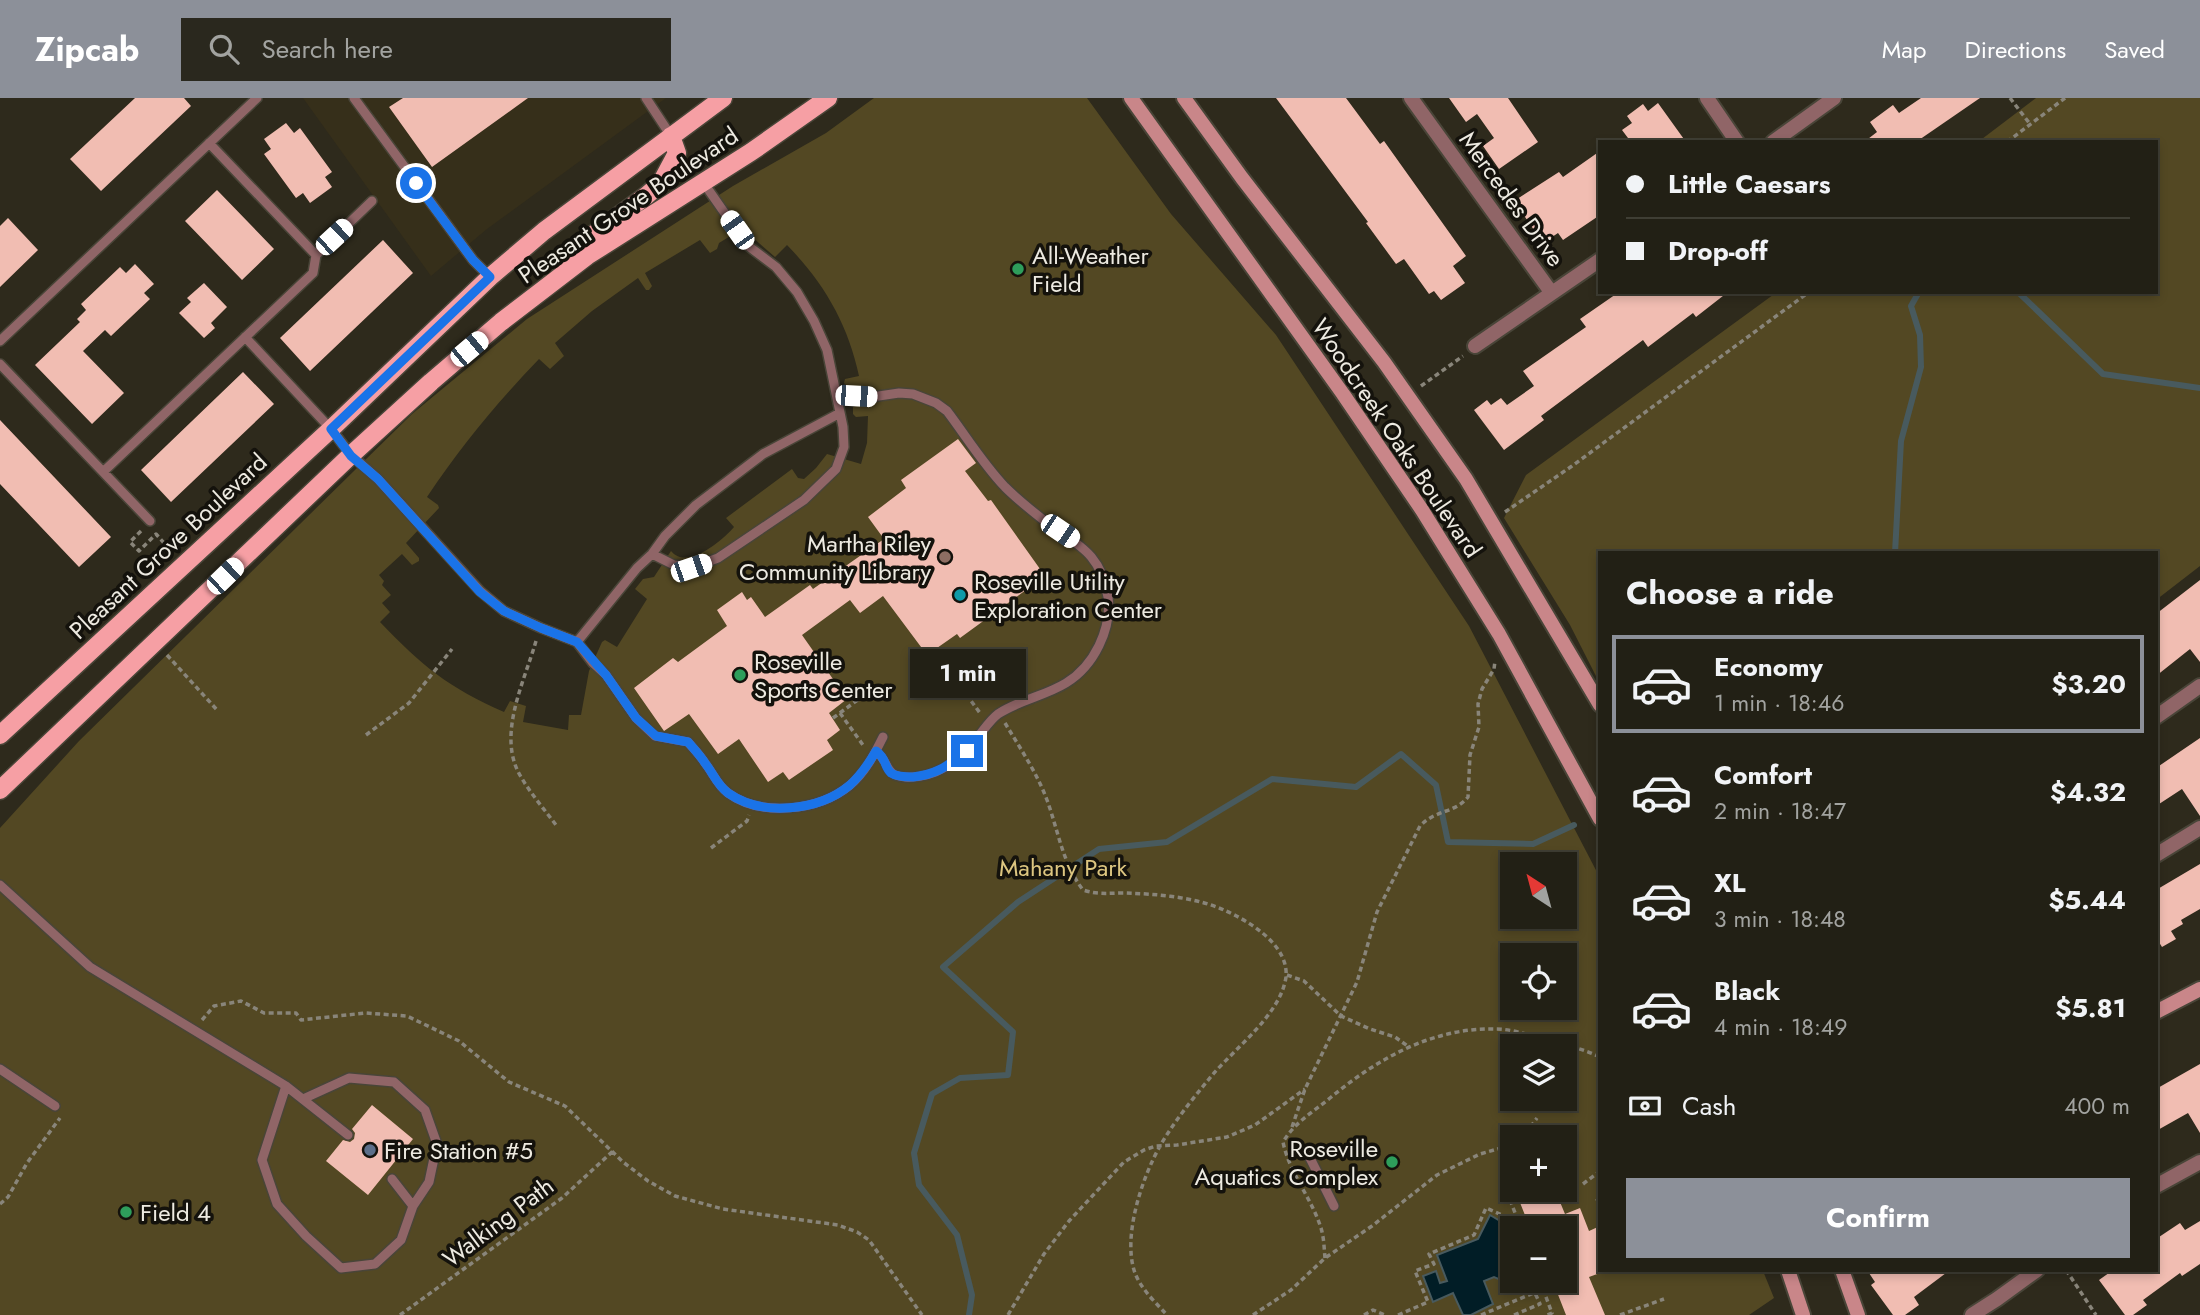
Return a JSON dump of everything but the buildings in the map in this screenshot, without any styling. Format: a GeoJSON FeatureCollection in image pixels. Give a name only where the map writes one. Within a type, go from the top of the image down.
{"type":"FeatureCollection","features":[{"type":"Feature","properties":{"kind":"main road","name":"Pleasant Grove Boulevard"},"geometry":{"type":"LineString","coordinates":[[0,735],[331,429],[490,277],[544,232],[723,98]]}},
{"type":"Feature","properties":{"kind":"main road","name":"Pleasant Grove Boulevard"},"geometry":{"type":"LineString","coordinates":[[0,790],[431,382],[541,290],[587,256],[751,152],[828,98]]}},
{"type":"Feature","properties":{"kind":"main road","name":"Woodcreek Oaks Boulevard"},"geometry":{"type":"LineString","coordinates":[[1131,98],[1422,510],[1508,652],[1598,815]]}},
{"type":"Feature","properties":{"kind":"main road","name":"Woodcreek Oaks Boulevard"},"geometry":{"type":"LineString","coordinates":[[1184,98],[1408,396],[1466,479],[1598,702]]}},
{"type":"Feature","properties":{"kind":"main road"},"geometry":{"type":"LineString","coordinates":[[541,290],[589,238],[662,183],[677,153],[671,135]]}},
{"type":"Feature","properties":{"kind":"main road"},"geometry":{"type":"LineString","coordinates":[[2158,1011],[2200,989]]}},
{"type":"Feature","properties":{"kind":"main road"},"geometry":{"type":"LineString","coordinates":[[1789,1272],[1803,1315]]}},
{"type":"Feature","properties":{"kind":"main road"},"geometry":{"type":"LineString","coordinates":[[1843,1272],[1857,1315]]}},
{"type":"Feature","properties":{"kind":"street","name":"Mercedes Drive"},"geometry":{"type":"LineString","coordinates":[[1411,98],[1551,292]]}},
{"type":"Feature","properties":{"kind":"street"},"geometry":{"type":"LineString","coordinates":[[1707,98],[1736,140]]}},
{"type":"Feature","properties":{"kind":"street"},"geometry":{"type":"LineString","coordinates":[[1776,140],[1834,98]]}},
{"type":"Feature","properties":{"kind":"street"},"geometry":{"type":"LineString","coordinates":[[1475,346],[1598,261]]}},
{"type":"Feature","properties":{"kind":"street"},"geometry":{"type":"LineString","coordinates":[[2158,716],[2200,685]]}},
{"type":"Feature","properties":{"kind":"street"},"geometry":{"type":"LineString","coordinates":[[2158,854],[2200,828]]}},
{"type":"Feature","properties":{"kind":"street"},"geometry":{"type":"LineString","coordinates":[[2158,1185],[2200,1162]]}},
{"type":"Feature","properties":{"kind":"street"},"geometry":{"type":"LineString","coordinates":[[1972,1315],[2034,1272]]}},
{"type":"Feature","properties":{"kind":"lane"},"geometry":{"type":"LineString","coordinates":[[0,341],[257,98]]}},
{"type":"Feature","properties":{"kind":"lane"},"geometry":{"type":"LineString","coordinates":[[646,98],[671,135]]}},
{"type":"Feature","properties":{"kind":"lane"},"geometry":{"type":"LineString","coordinates":[[356,99],[473,260],[490,277]]}},
{"type":"Feature","properties":{"kind":"lane"},"geometry":{"type":"LineString","coordinates":[[209,143],[316,255]]}},
{"type":"Feature","properties":{"kind":"lane"},"geometry":{"type":"LineString","coordinates":[[652,554],[674,565],[691,568],[719,558],[804,500],[836,469],[844,447],[843,427],[827,350],[814,321],[797,292],[776,267],[747,245],[703,182]]}},
{"type":"Feature","properties":{"kind":"lane"},"geometry":{"type":"LineString","coordinates":[[103,472],[313,273],[316,255],[372,201]]}},
{"type":"Feature","properties":{"kind":"lane"},"geometry":{"type":"LineString","coordinates":[[245,337],[331,429],[351,456],[378,479],[480,592],[504,611],[577,642],[606,675],[636,718],[656,736],[688,742],[706,763],[715,780],[728,793],[768,808],[800,806],[831,797],[848,787],[859,776],[883,737]]}},
{"type":"Feature","properties":{"kind":"lane"},"geometry":{"type":"LineString","coordinates":[[0,364],[150,522]]}},
{"type":"Feature","properties":{"kind":"lane"},"geometry":{"type":"LineString","coordinates":[[837,398],[913,394],[936,403],[947,411],[1003,484],[1041,518],[1087,551],[1104,582],[1108,607],[1106,631],[1078,675],[1002,712],[967,751],[932,775],[905,777],[893,774],[887,768],[884,757],[874,754]]}},
{"type":"Feature","properties":{"kind":"lane"},"geometry":{"type":"LineString","coordinates":[[577,642],[637,568],[696,505],[763,454],[840,413]]}},
{"type":"Feature","properties":{"kind":"lane"},"geometry":{"type":"LineString","coordinates":[[0,885],[90,967],[286,1086],[348,1135]]}},
{"type":"Feature","properties":{"kind":"lane"},"geometry":{"type":"LineString","coordinates":[[0,1069],[55,1106]]}},
{"type":"Feature","properties":{"kind":"lane"},"geometry":{"type":"LineString","coordinates":[[286,1086],[262,1160],[277,1204],[306,1236],[341,1268],[375,1265],[401,1240],[413,1206],[429,1182],[437,1144],[425,1110],[394,1082],[349,1078],[303,1098]]}},
{"type":"Feature","properties":{"kind":"lane"},"geometry":{"type":"LineString","coordinates":[[1307,1152],[1334,1206]]}},
{"type":"Feature","properties":{"kind":"lane"},"geometry":{"type":"LineString","coordinates":[[392,1179],[413,1206]]}},
{"type":"Feature","properties":{"kind":"path"},"geometry":{"type":"LineString","coordinates":[[2010,98],[2030,124]]}},
{"type":"Feature","properties":{"kind":"path"},"geometry":{"type":"LineString","coordinates":[[2010,140],[2065,98]]}},
{"type":"Feature","properties":{"kind":"path"},"geometry":{"type":"LineString","coordinates":[[1492,521],[1572,466],[1807,294]]}},
{"type":"Feature","properties":{"kind":"path"},"geometry":{"type":"LineString","coordinates":[[1408,396],[1475,346]]}},
{"type":"Feature","properties":{"kind":"path"},"geometry":{"type":"LineString","coordinates":[[150,522],[130,542],[139,551],[156,534],[184,565]]}},
{"type":"Feature","properties":{"kind":"path"},"geometry":{"type":"LineString","coordinates":[[541,628],[513,716],[510,745],[520,776],[556,825]]}},
{"type":"Feature","properties":{"kind":"path"},"geometry":{"type":"LineString","coordinates":[[155,642],[218,710]]}},
{"type":"Feature","properties":{"kind":"path"},"geometry":{"type":"LineString","coordinates":[[366,735],[409,703],[452,649]]}},
{"type":"Feature","properties":{"kind":"path"},"geometry":{"type":"LineString","coordinates":[[1325,1258],[1324,1239],[1319,1223],[1286,1158],[1283,1142],[1292,1127],[1305,1089],[1357,982],[1377,912],[1420,826],[1434,814],[1455,808],[1468,797],[1470,755],[1479,727],[1478,704],[1482,689],[1494,669],[1496,658],[1508,652]]}},
{"type":"Feature","properties":{"kind":"path"},"geometry":{"type":"LineString","coordinates":[[966,661],[964,688],[984,720],[984,729]]}},
{"type":"Feature","properties":{"kind":"path"},"geometry":{"type":"LineString","coordinates":[[833,719],[859,699],[856,694]]}},
{"type":"Feature","properties":{"kind":"path"},"geometry":{"type":"LineString","coordinates":[[1002,712],[1005,723],[1046,799],[1062,853],[1083,890],[1095,895],[1123,893],[1168,897],[1223,909],[1275,945],[1285,965],[1283,991],[1273,1010],[1207,1082],[1175,1122],[1160,1147],[1144,1185],[1130,1229],[1131,1253],[1136,1274],[1153,1301],[1167,1315]]}},
{"type":"Feature","properties":{"kind":"path"},"geometry":{"type":"LineString","coordinates":[[840,713],[874,754]]}},
{"type":"Feature","properties":{"kind":"path"},"geometry":{"type":"LineString","coordinates":[[711,848],[747,821],[753,804]]}},
{"type":"Feature","properties":{"kind":"path"},"geometry":{"type":"LineString","coordinates":[[1286,974],[1304,981],[1341,1016],[1395,1037],[1409,1047]]}},
{"type":"Feature","properties":{"kind":"path"},"geometry":{"type":"LineString","coordinates":[[193,1030],[214,1006],[241,1001],[264,1013],[296,1013],[301,1020],[365,1013],[407,1016],[459,1041],[509,1082],[565,1106],[623,1162],[648,1181],[675,1196],[723,1209],[838,1225],[857,1232],[869,1240],[922,1315]]}},
{"type":"Feature","properties":{"kind":"path"},"geometry":{"type":"LineString","coordinates":[[1292,1127],[1378,1062],[1436,1037],[1464,1031],[1514,1031],[1569,1045],[1598,1056]]}},
{"type":"Feature","properties":{"kind":"path"},"geometry":{"type":"LineString","coordinates":[[1008,1315],[1044,1254],[1069,1220],[1124,1162],[1144,1150],[1227,1137],[1255,1125],[1305,1089]]}},
{"type":"Feature","properties":{"kind":"path"},"geometry":{"type":"LineString","coordinates":[[0,1204],[63,1114],[55,1106]]}},
{"type":"Feature","properties":{"kind":"path"},"geometry":{"type":"LineString","coordinates":[[1532,1125],[1537,1118]]}},
{"type":"Feature","properties":{"kind":"path"},"geometry":{"type":"LineString","coordinates":[[1253,1315],[1291,1290],[1325,1258],[1372,1226],[1437,1175],[1480,1154],[1500,1148]]}},
{"type":"Feature","properties":{"kind":"path","name":"Walking Path"},"geometry":{"type":"LineString","coordinates":[[400,1315],[562,1198],[613,1151]]}},
{"type":"Feature","properties":{"kind":"path"},"geometry":{"type":"LineString","coordinates":[[1583,1184],[1598,1173]]}},
{"type":"Feature","properties":{"kind":"path"},"geometry":{"type":"LineString","coordinates":[[1398,1315],[1428,1302],[1415,1271],[1434,1264],[1429,1254],[1474,1235],[1486,1208],[1504,1216]]}},
{"type":"Feature","properties":{"kind":"path"},"geometry":{"type":"LineString","coordinates":[[2067,1272],[2096,1315]]}},
{"type":"Feature","properties":{"kind":"path"},"geometry":{"type":"LineString","coordinates":[[1481,1315],[1535,1293],[1540,1304],[1514,1315]]}},
{"type":"Feature","properties":{"kind":"path"},"geometry":{"type":"LineString","coordinates":[[1544,1293],[1552,1313],[1547,1315]]}},
{"type":"Feature","properties":{"kind":"path"},"geometry":{"type":"LineString","coordinates":[[1620,1315],[1664,1299]]}},
{"type":"Feature","properties":{"kind":"path"},"geometry":{"type":"LineString","coordinates":[[1364,1315],[1373,1310],[1385,1315]]}},
{"type":"Feature","properties":{"kind":"shaded area"},"geometry":{"type":"Polygon","coordinates":[[[303,98],[666,98],[487,229],[431,276],[303,98]]]}},
{"type":"Feature","properties":{"kind":"green space","name":"Mahany Park"},"geometry":{"type":"Polygon","coordinates":[[[874,98],[1087,98],[1171,214],[1276,335],[1469,626],[1598,874],[1598,1272],[1763,1272],[1774,1298],[1749,1315],[0,1315],[0,828],[79,741],[412,414],[527,319],[733,186],[826,133],[874,98]],[[745,227],[719,243],[717,249],[710,253],[700,240],[645,273],[652,286],[649,290],[646,290],[638,278],[592,311],[555,343],[564,356],[550,369],[539,359],[508,392],[427,497],[439,508],[406,543],[419,561],[412,565],[402,554],[379,575],[384,581],[382,585],[391,595],[382,603],[390,612],[380,622],[423,663],[452,685],[504,712],[510,701],[526,706],[523,722],[568,730],[569,715],[581,715],[589,671],[602,642],[605,640],[617,647],[647,599],[635,589],[643,579],[654,577],[671,551],[686,558],[713,546],[734,527],[726,518],[792,469],[798,478],[804,479],[827,454],[861,464],[867,443],[868,416],[856,417],[853,414],[853,407],[865,403],[862,387],[848,387],[844,383],[845,379],[859,376],[848,339],[833,305],[812,274],[787,245],[775,257],[751,236],[745,227]]]}},
{"type":"Feature","properties":{"kind":"green space"},"geometry":{"type":"Polygon","coordinates":[[[2036,98],[2200,98],[2200,566],[2158,598],[2158,551],[1598,551],[1598,680],[1570,625],[1504,518],[1526,475],[1774,294],[2158,294],[2158,140],[1981,140],[2036,98]]]}},
{"type":"Feature","properties":{"kind":"water"},"geometry":{"type":"Polygon","coordinates":[[[1490,1215],[1500,1221],[1500,1280],[1494,1277],[1484,1281],[1493,1304],[1471,1315],[1463,1315],[1453,1293],[1433,1302],[1423,1276],[1436,1271],[1440,1283],[1447,1281],[1437,1255],[1478,1239],[1490,1215]]]}},
{"type":"Feature","properties":{"kind":"waterway"},"geometry":{"type":"LineString","coordinates":[[1895,551],[1901,441],[1921,367],[1920,335],[1911,306],[1918,294]]}},
{"type":"Feature","properties":{"kind":"waterway"},"geometry":{"type":"LineString","coordinates":[[2020,294],[2103,374],[2200,388]]}},
{"type":"Feature","properties":{"kind":"waterway"},"geometry":{"type":"LineString","coordinates":[[969,1315],[972,1295],[957,1235],[919,1185],[914,1153],[932,1094],[960,1078],[1008,1075],[1013,1032],[943,967],[1018,902],[1099,849],[1167,842],[1272,779],[1356,787],[1401,754],[1436,785],[1448,842],[1533,844],[1574,825]]}},
{"type":"Feature","properties":{"kind":"place","name":"All-Weather Field"},"geometry":{"type":"Point","coordinates":[1018,269]}},
{"type":"Feature","properties":{"kind":"place","name":"Martha Riley Community Library"},"geometry":{"type":"Point","coordinates":[945,557]}},
{"type":"Feature","properties":{"kind":"place","name":"Roseville Utility Exploration Center"},"geometry":{"type":"Point","coordinates":[960,595]}},
{"type":"Feature","properties":{"kind":"place","name":"Roseville Sports Center"},"geometry":{"type":"Point","coordinates":[740,675]}},
{"type":"Feature","properties":{"kind":"place","name":"Fire Station #5"},"geometry":{"type":"Point","coordinates":[370,1150]}},
{"type":"Feature","properties":{"kind":"place","name":"Roseville Aquatics Complex"},"geometry":{"type":"Point","coordinates":[1392,1162]}},
{"type":"Feature","properties":{"kind":"place","name":"Field 4"},"geometry":{"type":"Point","coordinates":[126,1212]}},
{"type":"Feature","properties":{"kind":"route"},"geometry":{"type":"LineString","coordinates":[[416,183],[473,260],[490,277],[331,429],[351,456],[378,479],[480,592],[504,611],[577,642],[606,675],[636,718],[656,736],[688,742],[706,763],[715,780],[728,793],[753,804],[768,808],[800,806],[831,797],[848,787],[859,776],[876,751],[884,757],[887,768],[893,774],[905,777],[932,775],[967,751]]}}]}
